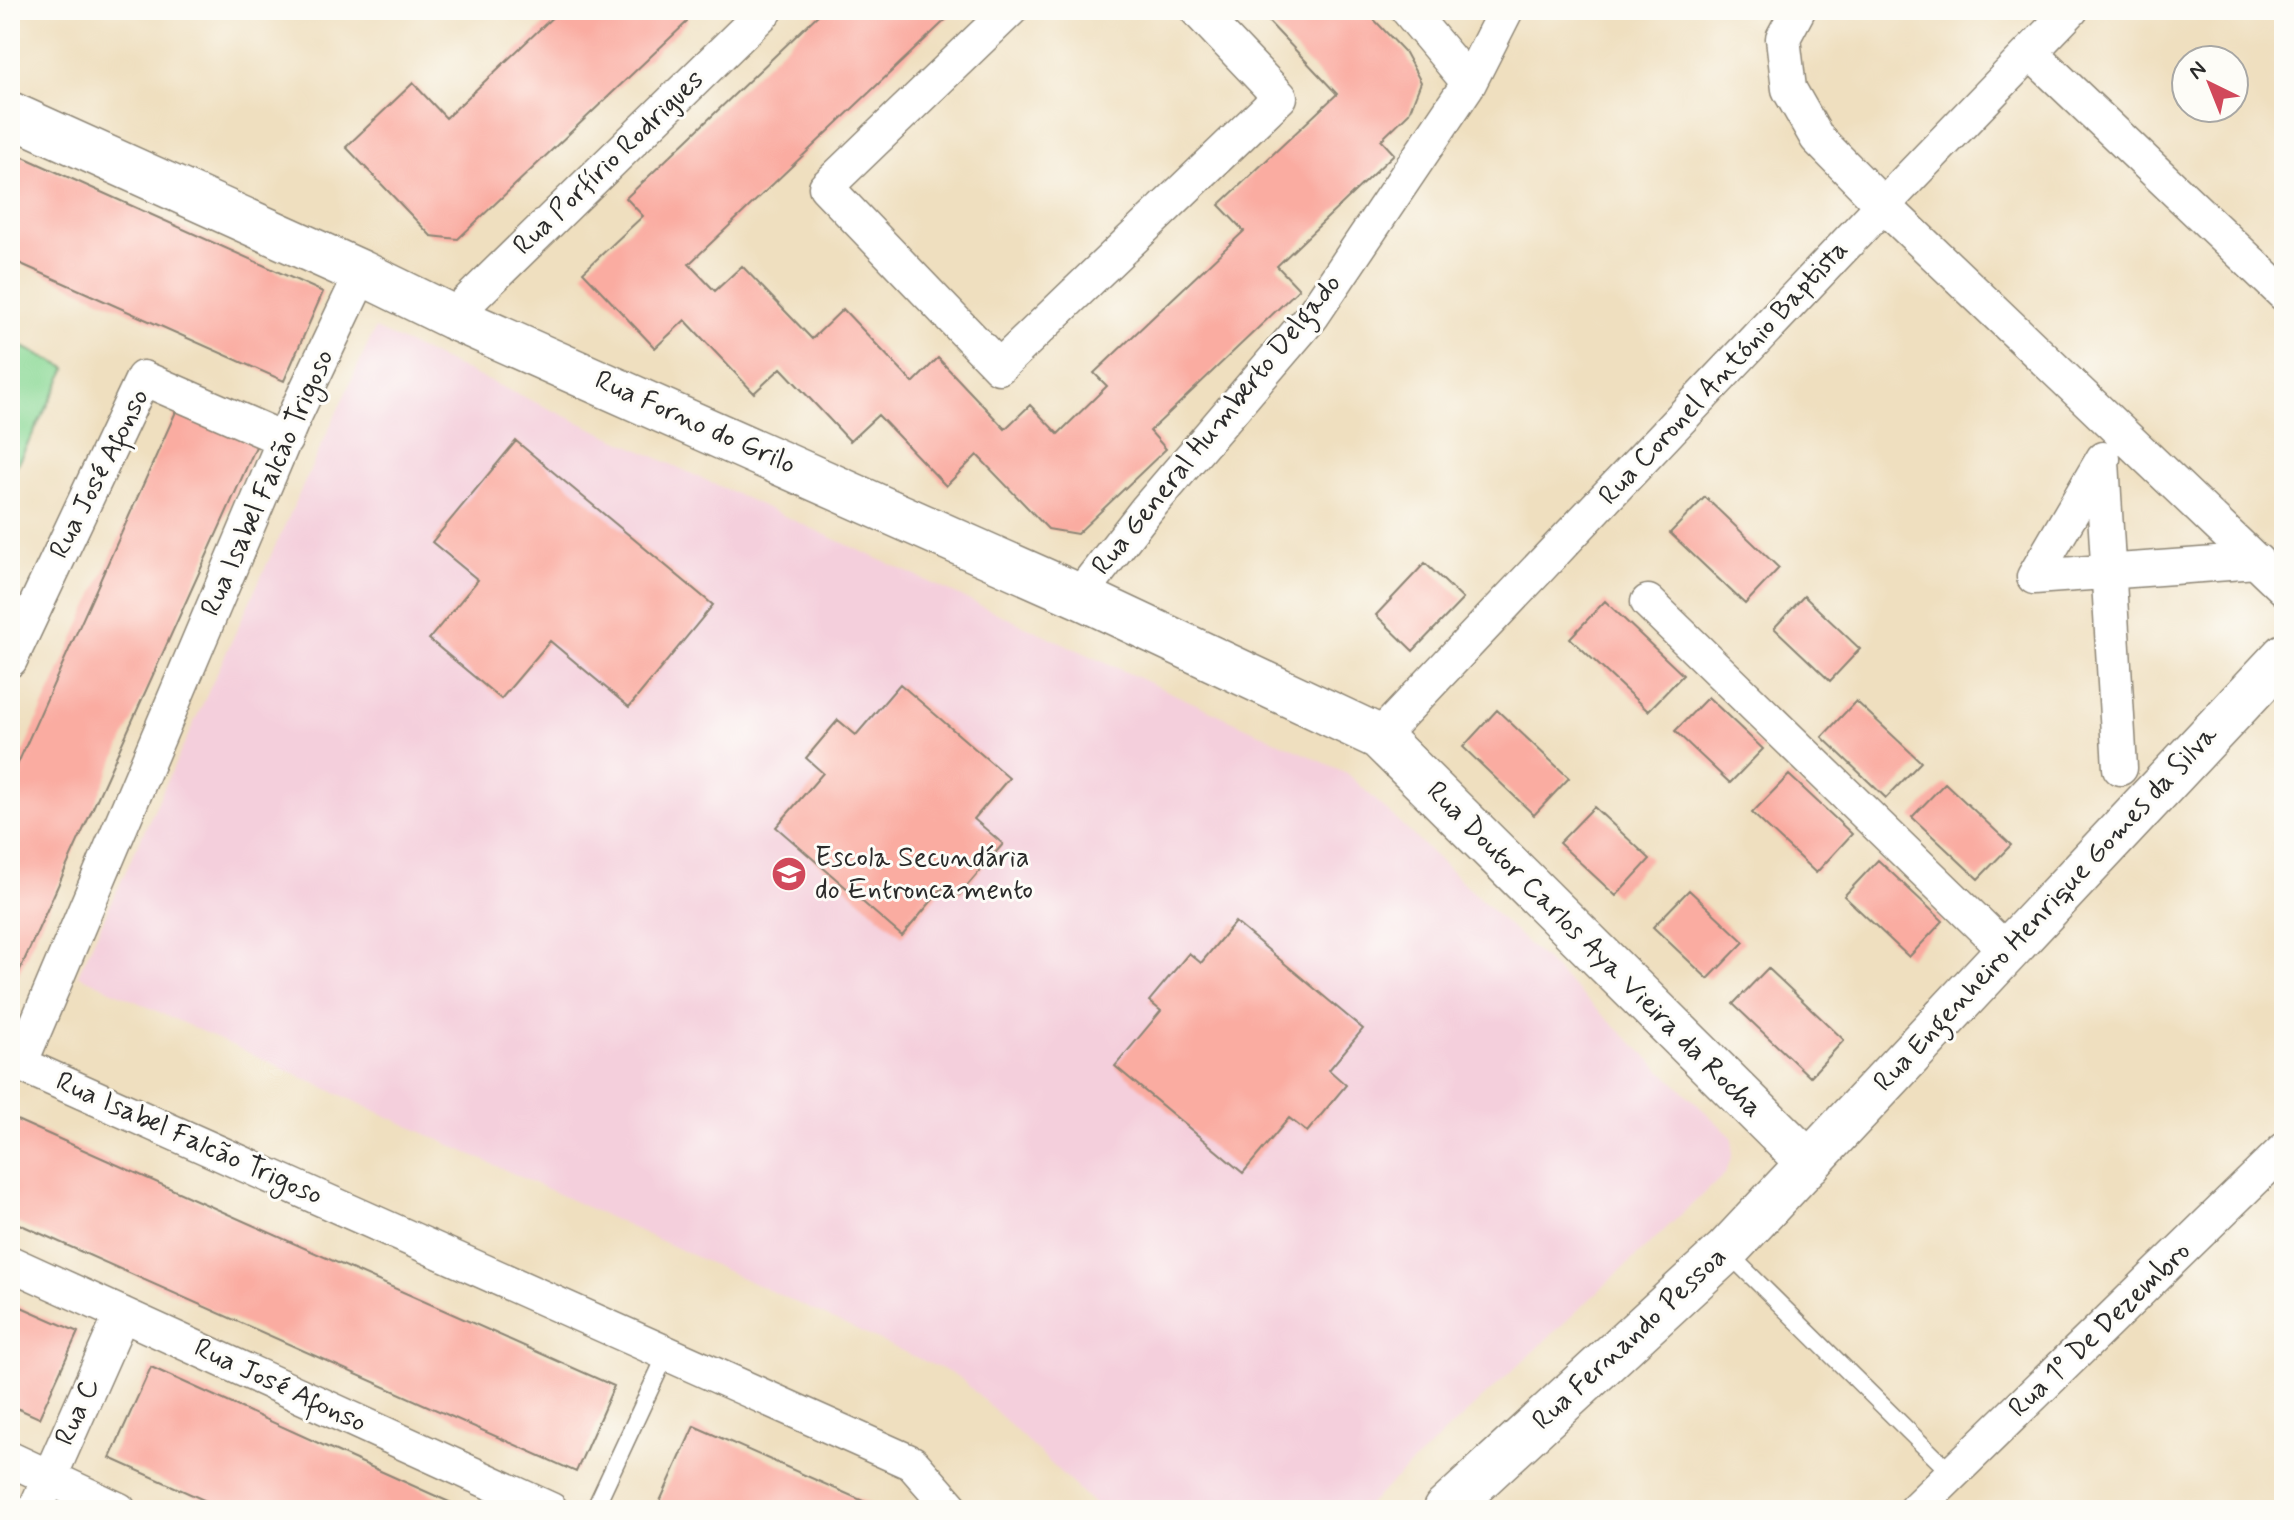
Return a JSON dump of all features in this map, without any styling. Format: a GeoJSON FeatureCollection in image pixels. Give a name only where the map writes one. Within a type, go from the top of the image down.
{"type":"FeatureCollection","features":[{"type":"Feature","properties":{"kind":"street","name":"Rua Porfírio Rodrigues"},"geometry":{"type":"LineString","coordinates":[[452,317],[766,10]]}},
{"type":"Feature","properties":{"kind":"street"},"geometry":{"type":"LineString","coordinates":[[1010,10],[826,187],[999,367],[1280,97],[1197,10]]}},
{"type":"Feature","properties":{"kind":"street"},"geometry":{"type":"LineString","coordinates":[[1408,10],[1469,83]]}},
{"type":"Feature","properties":{"kind":"street","name":"Rua General Humberto Delgado"},"geometry":{"type":"LineString","coordinates":[[1079,596],[1147,509],[1312,316],[1469,83],[1506,10]]}},
{"type":"Feature","properties":{"kind":"street"},"geometry":{"type":"LineString","coordinates":[[1798,10],[1783,38],[1789,89],[1817,138],[1883,205],[2284,588]]}},
{"type":"Feature","properties":{"kind":"street","name":"Rua Coronel António Baptista"},"geometry":{"type":"LineString","coordinates":[[1379,737],[2071,10]]}},
{"type":"Feature","properties":{"kind":"street"},"geometry":{"type":"LineString","coordinates":[[2031,53],[2284,294]]}},
{"type":"Feature","properties":{"kind":"street","name":"Rua Forno do Grilo"},"geometry":{"type":"LineString","coordinates":[[10,114],[362,273],[452,317],[1079,596],[1379,737]]}},
{"type":"Feature","properties":{"kind":"street","name":"Rua Isabel Falcão Trigoso"},"geometry":{"type":"LineString","coordinates":[[362,273],[285,440],[20,1064],[912,1463],[953,1510]]}},
{"type":"Feature","properties":{"kind":"street","name":"Rua José Afonso"},"geometry":{"type":"LineString","coordinates":[[10,660],[143,378],[285,440]]}},
{"type":"Feature","properties":{"kind":"street"},"geometry":{"type":"LineString","coordinates":[[2120,432],[2034,577],[2257,561]]}},
{"type":"Feature","properties":{"kind":"street"},"geometry":{"type":"LineString","coordinates":[[2102,461],[2120,768]]}},
{"type":"Feature","properties":{"kind":"street"},"geometry":{"type":"LineString","coordinates":[[1648,602],[2007,951]]}},
{"type":"Feature","properties":{"kind":"street","name":"Rua Engenheiro Henrique Gomes da Silva"},"geometry":{"type":"LineString","coordinates":[[1809,1163],[2284,656]]}},
{"type":"Feature","properties":{"kind":"street","name":"Rua Doutor Carlos Aya Vieira da Rocha"},"geometry":{"type":"LineString","coordinates":[[1379,737],[1809,1163]]}},
{"type":"Feature","properties":{"kind":"street","name":"Rua 1º De Dezembro"},"geometry":{"type":"LineString","coordinates":[[1915,1510],[2284,1150]]}},
{"type":"Feature","properties":{"kind":"street","name":"Rua Fernando Pessoa"},"geometry":{"type":"LineString","coordinates":[[1445,1510],[1726,1251],[1809,1163]]}},
{"type":"Feature","properties":{"kind":"street","name":"Rua José Afonso"},"geometry":{"type":"LineString","coordinates":[[10,1263],[551,1510]]}},
{"type":"Feature","properties":{"kind":"street","name":"Rua C"},"geometry":{"type":"LineString","coordinates":[[35,1510],[122,1314]]}},
{"type":"Feature","properties":{"kind":"street"},"geometry":{"type":"LineString","coordinates":[[10,1459],[119,1510]]}},
{"type":"Feature","properties":{"kind":"lane"},"geometry":{"type":"LineString","coordinates":[[1726,1251],[1952,1474]]}},
{"type":"Feature","properties":{"kind":"lane"},"geometry":{"type":"LineString","coordinates":[[594,1510],[667,1353]]}},
{"type":"Feature","properties":{"kind":"shaded area","name":"Escola Secundária do Entroncamento"},"geometry":{"type":"Polygon","coordinates":[[[375,329],[1347,773],[1733,1138],[1726,1173],[1362,1510],[1100,1510],[959,1377],[78,975],[375,329]]]}},
{"type":"Feature","properties":{"kind":"green space"},"geometry":{"type":"Polygon","coordinates":[[[10,341],[67,368],[10,478],[10,341]]]}},
{"type":"Feature","properties":{"kind":"building"},"geometry":{"type":"Polygon","coordinates":[[[560,10],[688,10],[687,22],[458,239],[431,236],[346,147],[413,83],[446,118],[560,10]]]}},
{"type":"Feature","properties":{"kind":"building"},"geometry":{"type":"Polygon","coordinates":[[[823,10],[956,10],[689,264],[715,291],[742,266],[812,339],[843,309],[913,383],[938,358],[1005,429],[1030,405],[1058,434],[1107,386],[1094,373],[1244,231],[1219,205],[1337,94],[1266,19],[1275,10],[1365,10],[1404,51],[1421,82],[1409,113],[1381,140],[1394,154],[1277,266],[1299,289],[1150,431],[1166,449],[1077,534],[1048,529],[977,455],[946,486],[878,415],[850,441],[781,368],[754,393],[685,320],[655,348],[583,272],[643,216],[626,198],[823,10]]]}},
{"type":"Feature","properties":{"kind":"building"},"geometry":{"type":"Polygon","coordinates":[[[10,151],[323,292],[284,381],[10,259],[10,151]]]}},
{"type":"Feature","properties":{"kind":"building"},"geometry":{"type":"Polygon","coordinates":[[[178,407],[258,442],[10,992],[10,781],[178,407]]]}},
{"type":"Feature","properties":{"kind":"building"},"geometry":{"type":"Polygon","coordinates":[[[516,441],[713,605],[629,707],[550,641],[501,699],[429,639],[478,580],[432,542],[516,441]]]}},
{"type":"Feature","properties":{"kind":"building"},"geometry":{"type":"Polygon","coordinates":[[[1705,497],[1779,568],[1745,604],[1670,533],[1705,497]]]}},
{"type":"Feature","properties":{"kind":"building"},"geometry":{"type":"Polygon","coordinates":[[[1425,563],[1463,599],[1413,651],[1376,615],[1425,563]]]}},
{"type":"Feature","properties":{"kind":"building"},"geometry":{"type":"Polygon","coordinates":[[[1804,596],[1860,649],[1830,681],[1774,628],[1804,596]]]}},
{"type":"Feature","properties":{"kind":"building"},"geometry":{"type":"Polygon","coordinates":[[[1605,601],[1683,675],[1648,711],[1570,638],[1605,601]]]}},
{"type":"Feature","properties":{"kind":"building"},"geometry":{"type":"Polygon","coordinates":[[[900,684],[1009,778],[974,819],[1003,844],[959,895],[946,884],[902,936],[776,827],[823,773],[806,758],[838,720],[856,735],[900,684]]]}},
{"type":"Feature","properties":{"kind":"building"},"geometry":{"type":"Polygon","coordinates":[[[1708,697],[1763,749],[1730,783],[1675,731],[1708,697]]]}},
{"type":"Feature","properties":{"kind":"building"},"geometry":{"type":"Polygon","coordinates":[[[1856,701],[1921,762],[1886,798],[1822,737],[1856,701]]]}},
{"type":"Feature","properties":{"kind":"building"},"geometry":{"type":"Polygon","coordinates":[[[1497,710],[1569,778],[1534,815],[1463,747],[1497,710]]]}},
{"type":"Feature","properties":{"kind":"building"},"geometry":{"type":"Polygon","coordinates":[[[1789,775],[1852,834],[1816,873],[1752,813],[1789,775]]]}},
{"type":"Feature","properties":{"kind":"building"},"geometry":{"type":"Polygon","coordinates":[[[1945,783],[2011,845],[1978,879],[1912,817],[1945,783]]]}},
{"type":"Feature","properties":{"kind":"building"},"geometry":{"type":"Polygon","coordinates":[[[1594,807],[1650,859],[1616,896],[1559,843],[1594,807]]]}},
{"type":"Feature","properties":{"kind":"building"},"geometry":{"type":"Polygon","coordinates":[[[1878,860],[1943,921],[1909,957],[1844,896],[1878,860]]]}},
{"type":"Feature","properties":{"kind":"building"},"geometry":{"type":"Polygon","coordinates":[[[1689,890],[1744,942],[1708,979],[1653,927],[1689,890]]]}},
{"type":"Feature","properties":{"kind":"building"},"geometry":{"type":"Polygon","coordinates":[[[1235,922],[1363,1029],[1329,1070],[1346,1085],[1307,1132],[1289,1118],[1243,1173],[1115,1066],[1161,1011],[1149,1001],[1189,953],[1201,963],[1235,922]]]}},
{"type":"Feature","properties":{"kind":"building"},"geometry":{"type":"Polygon","coordinates":[[[1768,968],[1844,1040],[1810,1077],[1733,1004],[1768,968]]]}},
{"type":"Feature","properties":{"kind":"building"},"geometry":{"type":"Polygon","coordinates":[[[10,1117],[614,1386],[576,1472],[10,1220],[10,1117]]]}},
{"type":"Feature","properties":{"kind":"building"},"geometry":{"type":"Polygon","coordinates":[[[10,1302],[78,1332],[39,1418],[10,1405],[10,1302]]]}},
{"type":"Feature","properties":{"kind":"building"},"geometry":{"type":"Polygon","coordinates":[[[151,1367],[467,1510],[226,1510],[110,1458],[151,1367]]]}},
{"type":"Feature","properties":{"kind":"building"},"geometry":{"type":"Polygon","coordinates":[[[694,1426],[870,1504],[867,1510],[656,1510],[694,1426]]]}},
{"type":"Feature","properties":{"kind":"place","name":"Escola Secundária do Entroncamento"},"geometry":{"type":"Point","coordinates":[789,874]}}]}
